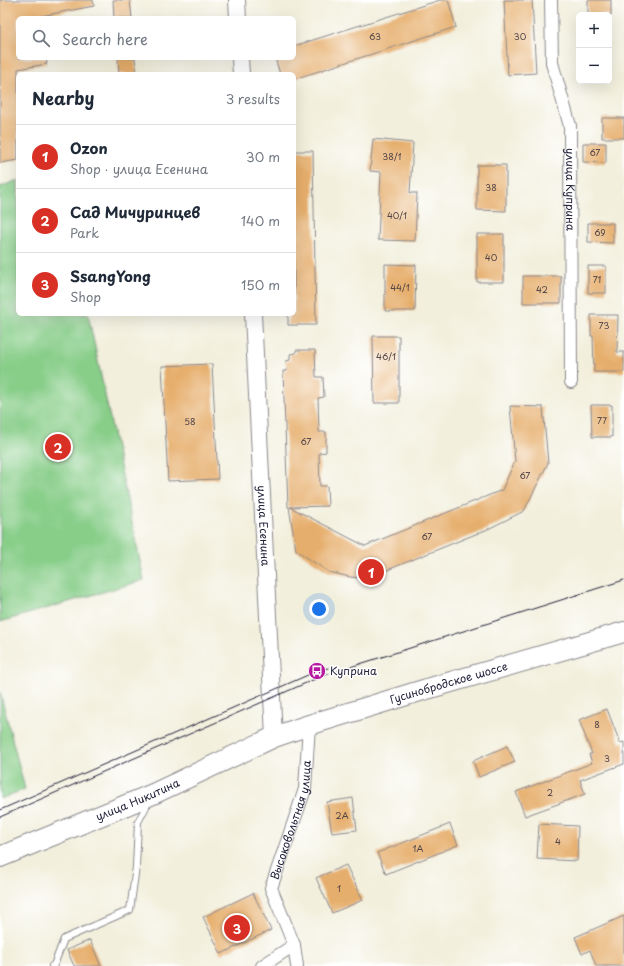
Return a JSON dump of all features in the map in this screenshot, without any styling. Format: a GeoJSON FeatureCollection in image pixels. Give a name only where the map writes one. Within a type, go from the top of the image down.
{"type":"FeatureCollection","features":[{"type":"Feature","properties":{"kind":"main road","name":"Гусинобродское шоссе"},"geometry":{"type":"LineString","coordinates":[[274,737],[420,691],[624,632]]}},
{"type":"Feature","properties":{"kind":"main road","name":"улица Никитина"},"geometry":{"type":"LineString","coordinates":[[0,857],[153,794],[274,737]]}},
{"type":"Feature","properties":{"kind":"street"},"geometry":{"type":"LineString","coordinates":[[237,0],[238,16]]}},
{"type":"Feature","properties":{"kind":"street","name":"улица Куприна"},"geometry":{"type":"LineString","coordinates":[[550,0],[552,63],[570,126],[571,382]]}},
{"type":"Feature","properties":{"kind":"street"},"geometry":{"type":"LineString","coordinates":[[240,60],[241,72]]}},
{"type":"Feature","properties":{"kind":"street","name":"улица Есенина"},"geometry":{"type":"LineString","coordinates":[[253,316],[274,737]]}},
{"type":"Feature","properties":{"kind":"street","name":"Высоковольтная улица"},"geometry":{"type":"LineString","coordinates":[[297,966],[294,945],[271,888],[305,789],[309,725]]}},
{"type":"Feature","properties":{"kind":"street"},"geometry":{"type":"LineString","coordinates":[[262,966],[294,945]]}},
{"type":"Feature","properties":{"kind":"lane"},"geometry":{"type":"LineString","coordinates":[[52,966],[54,965],[64,938],[130,910],[136,867],[138,822],[153,794]]}},
{"type":"Feature","properties":{"kind":"green space"},"geometry":{"type":"Polygon","coordinates":[[[16,181],[16,316],[88,316],[144,580],[0,622],[0,187],[16,181]]]}},
{"type":"Feature","properties":{"kind":"green space"},"geometry":{"type":"Polygon","coordinates":[[[0,692],[25,789],[0,799],[0,692]]]}},
{"type":"Feature","properties":{"kind":"building"},"geometry":{"type":"Polygon","coordinates":[[[0,0],[93,0],[94,6],[41,16],[16,16],[16,60],[46,60],[47,64],[18,69],[18,72],[16,72],[16,160],[0,163],[0,0]]]}},
{"type":"Feature","properties":{"kind":"building"},"geometry":{"type":"Polygon","coordinates":[[[113,0],[130,0],[132,16],[114,16],[113,0]]]}},
{"type":"Feature","properties":{"kind":"building"},"geometry":{"type":"Polygon","coordinates":[[[440,0],[448,0],[456,27],[296,78],[296,72],[279,72],[276,60],[296,60],[296,45],[440,0]]]}},
{"type":"Feature","properties":{"kind":"building"},"geometry":{"type":"Polygon","coordinates":[[[504,0],[532,0],[536,73],[508,75],[504,0]]]}},
{"type":"Feature","properties":{"kind":"building"},"geometry":{"type":"Polygon","coordinates":[[[588,0],[611,0],[611,12],[588,12],[588,0]]]}},
{"type":"Feature","properties":{"kind":"building"},"geometry":{"type":"Polygon","coordinates":[[[118,60],[135,60],[137,72],[119,72],[118,60]]]}},
{"type":"Feature","properties":{"kind":"building"},"geometry":{"type":"Polygon","coordinates":[[[602,118],[624,118],[624,138],[602,138],[602,118]]]}},
{"type":"Feature","properties":{"kind":"building"},"geometry":{"type":"Polygon","coordinates":[[[373,139],[413,143],[410,193],[417,193],[415,241],[378,240],[381,172],[370,171],[373,139]]]}},
{"type":"Feature","properties":{"kind":"building"},"geometry":{"type":"Polygon","coordinates":[[[583,143],[606,143],[606,163],[583,162],[583,143]]]}},
{"type":"Feature","properties":{"kind":"building"},"geometry":{"type":"Polygon","coordinates":[[[296,151],[313,151],[316,325],[288,325],[288,316],[296,316],[296,151]]]}},
{"type":"Feature","properties":{"kind":"building"},"geometry":{"type":"Polygon","coordinates":[[[477,165],[506,165],[506,211],[477,210],[477,165]]]}},
{"type":"Feature","properties":{"kind":"building"},"geometry":{"type":"Polygon","coordinates":[[[588,223],[613,223],[613,243],[588,242],[588,223]]]}},
{"type":"Feature","properties":{"kind":"building"},"geometry":{"type":"Polygon","coordinates":[[[477,234],[504,234],[504,282],[477,282],[477,234]]]}},
{"type":"Feature","properties":{"kind":"building"},"geometry":{"type":"Polygon","coordinates":[[[385,264],[416,265],[415,311],[385,311],[385,264]]]}},
{"type":"Feature","properties":{"kind":"building"},"geometry":{"type":"Polygon","coordinates":[[[588,266],[606,266],[606,293],[588,293],[588,266]]]}},
{"type":"Feature","properties":{"kind":"building"},"geometry":{"type":"Polygon","coordinates":[[[523,276],[561,276],[561,303],[523,303],[523,276]]]}},
{"type":"Feature","properties":{"kind":"building"},"geometry":{"type":"Polygon","coordinates":[[[591,315],[618,315],[617,352],[624,352],[624,372],[594,372],[591,315]]]}},
{"type":"Feature","properties":{"kind":"building"},"geometry":{"type":"Polygon","coordinates":[[[373,336],[399,336],[399,403],[374,403],[373,336]]]}},
{"type":"Feature","properties":{"kind":"building"},"geometry":{"type":"Polygon","coordinates":[[[296,350],[315,350],[316,377],[323,377],[324,397],[318,398],[319,432],[326,432],[326,452],[319,453],[320,486],[327,486],[328,506],[290,507],[365,546],[502,490],[515,461],[510,406],[543,407],[548,463],[524,511],[488,529],[380,573],[369,579],[350,577],[329,572],[296,550],[288,507],[283,371],[287,371],[286,361],[290,360],[290,354],[296,353],[296,350]]]}},
{"type":"Feature","properties":{"kind":"building"},"geometry":{"type":"Polygon","coordinates":[[[212,364],[218,479],[168,481],[162,366],[212,364]]]}},
{"type":"Feature","properties":{"kind":"building"},"geometry":{"type":"Polygon","coordinates":[[[591,405],[612,405],[612,437],[592,437],[591,405]]]}},
{"type":"Feature","properties":{"kind":"building"},"geometry":{"type":"Polygon","coordinates":[[[607,709],[620,743],[624,742],[624,764],[580,780],[585,794],[525,816],[516,792],[592,763],[589,754],[592,754],[579,720],[607,709]]]}},
{"type":"Feature","properties":{"kind":"building"},"geometry":{"type":"Polygon","coordinates":[[[507,746],[515,762],[479,777],[473,761],[507,746]]]}},
{"type":"Feature","properties":{"kind":"building"},"geometry":{"type":"Polygon","coordinates":[[[353,798],[357,830],[332,833],[327,802],[353,798]]]}},
{"type":"Feature","properties":{"kind":"building"},"geometry":{"type":"Polygon","coordinates":[[[450,824],[458,845],[386,874],[377,853],[450,824]]]}},
{"type":"Feature","properties":{"kind":"building"},"geometry":{"type":"Polygon","coordinates":[[[539,824],[578,826],[577,861],[537,859],[539,824]]]}},
{"type":"Feature","properties":{"kind":"building"},"geometry":{"type":"Polygon","coordinates":[[[346,865],[363,900],[332,913],[316,878],[346,865]]]}},
{"type":"Feature","properties":{"kind":"building"},"geometry":{"type":"Polygon","coordinates":[[[253,893],[271,930],[221,954],[203,917],[253,893]]]}},
{"type":"Feature","properties":{"kind":"building"},"geometry":{"type":"Polygon","coordinates":[[[624,916],[624,966],[596,966],[590,950],[582,954],[575,937],[624,916]]]}},
{"type":"Feature","properties":{"kind":"building"},"geometry":{"type":"Polygon","coordinates":[[[90,940],[101,966],[74,966],[67,950],[90,940]]]}},
{"type":"Feature","properties":{"kind":"tram line"},"geometry":{"type":"LineString","coordinates":[[0,817],[322,676],[624,580]]}},
{"type":"Feature","properties":{"kind":"tram line"},"geometry":{"type":"LineString","coordinates":[[0,810],[317,671],[328,668]]}},
{"type":"Feature","properties":{"kind":"place","name":"Сад Мичуринцев"},"geometry":{"type":"Point","coordinates":[58,447]}},
{"type":"Feature","properties":{"kind":"place","name":"Ozon"},"geometry":{"type":"Point","coordinates":[371,572]}},
{"type":"Feature","properties":{"kind":"place","name":"Куприна"},"geometry":{"type":"Point","coordinates":[317,671]}},
{"type":"Feature","properties":{"kind":"place","name":"SsangYong"},"geometry":{"type":"Point","coordinates":[237,928]}}]}
